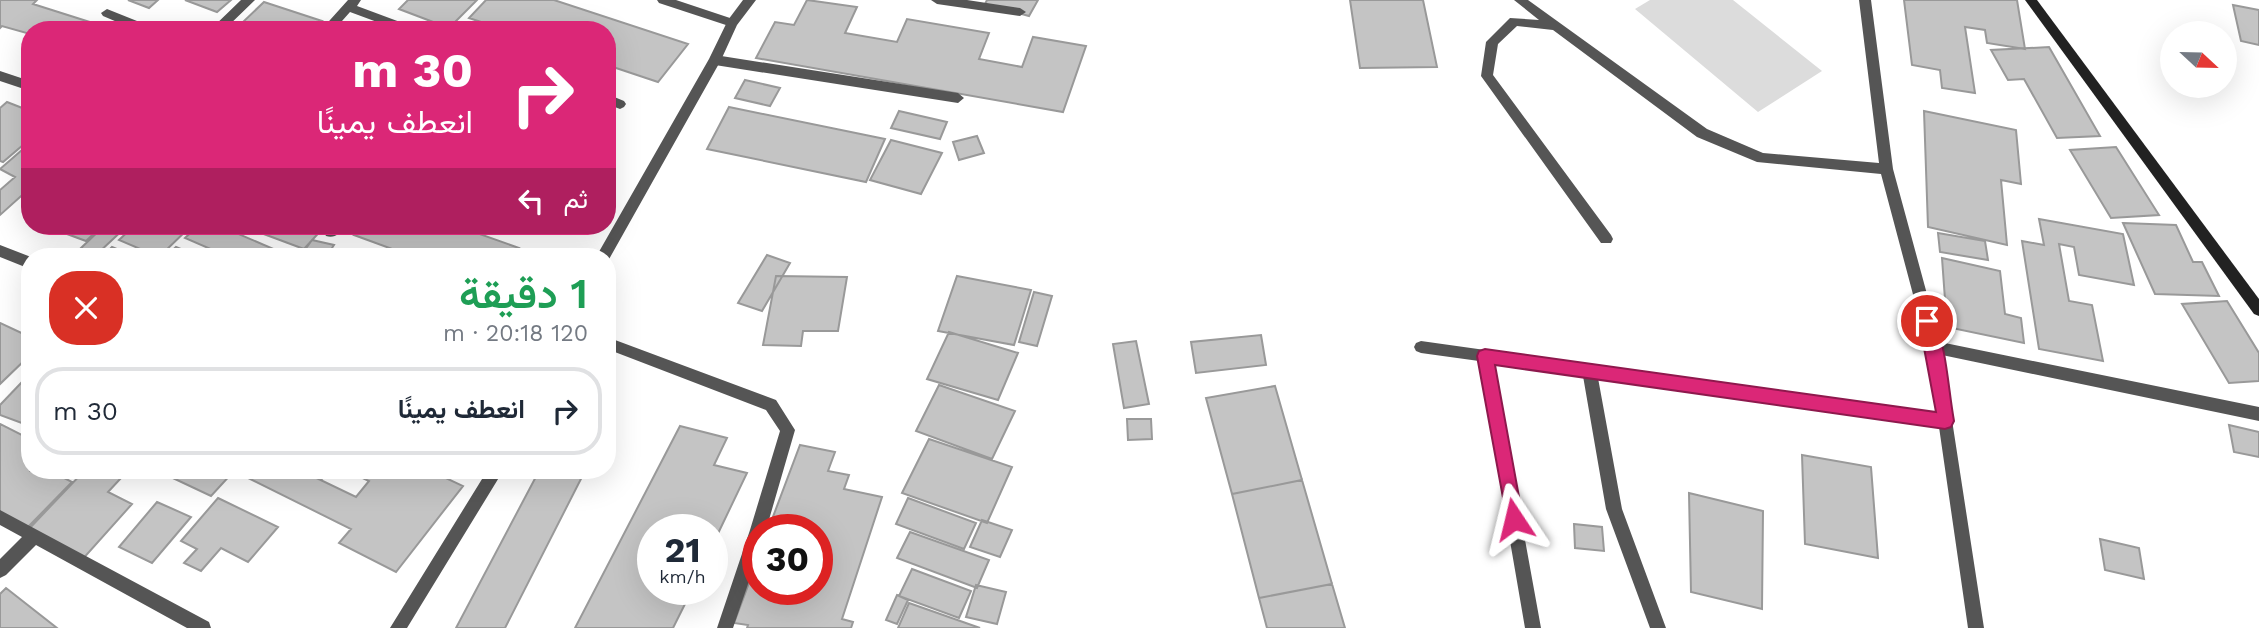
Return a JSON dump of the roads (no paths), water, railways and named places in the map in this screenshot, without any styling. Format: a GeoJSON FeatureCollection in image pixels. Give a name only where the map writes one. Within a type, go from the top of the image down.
{"type":"FeatureCollection","features":[{"type":"Feature","properties":{"kind":"main road"},"geometry":{"type":"LineString","coordinates":[[2031,0],[2259,310]]}},
{"type":"Feature","properties":{"kind":"street"},"geometry":{"type":"LineString","coordinates":[[226,21],[249,0]]}},
{"type":"Feature","properties":{"kind":"street"},"geometry":{"type":"LineString","coordinates":[[663,0],[732,23]]}},
{"type":"Feature","properties":{"kind":"street"},"geometry":{"type":"LineString","coordinates":[[616,234],[715,60],[732,23],[750,0]]}},
{"type":"Feature","properties":{"kind":"street"},"geometry":{"type":"LineString","coordinates":[[937,0],[1020,12]]}},
{"type":"Feature","properties":{"kind":"street"},"geometry":{"type":"LineString","coordinates":[[1520,0],[1714,138],[1762,158],[1886,169]]}},
{"type":"Feature","properties":{"kind":"street"},"geometry":{"type":"LineString","coordinates":[[1865,0],[1886,169],[1934,347],[1976,628]]}},
{"type":"Feature","properties":{"kind":"street"},"geometry":{"type":"LineString","coordinates":[[336,21],[352,4],[388,21]]}},
{"type":"Feature","properties":{"kind":"street"},"geometry":{"type":"LineString","coordinates":[[107,13],[126,21]]}},
{"type":"Feature","properties":{"kind":"street"},"geometry":{"type":"LineString","coordinates":[[1554,26],[1514,21],[1492,42],[1487,76],[1606,239]]}},
{"type":"Feature","properties":{"kind":"street"},"geometry":{"type":"LineString","coordinates":[[715,60],[958,98]]}},
{"type":"Feature","properties":{"kind":"street"},"geometry":{"type":"LineString","coordinates":[[0,76],[21,83]]}},
{"type":"Feature","properties":{"kind":"street"},"geometry":{"type":"LineString","coordinates":[[0,250],[21,259]]}},
{"type":"Feature","properties":{"kind":"street"},"geometry":{"type":"LineString","coordinates":[[616,346],[771,405],[788,430],[763,514]]}},
{"type":"Feature","properties":{"kind":"street"},"geometry":{"type":"LineString","coordinates":[[1421,347],[1945,421]]}},
{"type":"Feature","properties":{"kind":"street"},"geometry":{"type":"LineString","coordinates":[[1934,347],[2259,414]]}},
{"type":"Feature","properties":{"kind":"street"},"geometry":{"type":"LineString","coordinates":[[1485,356],[1533,628]]}},
{"type":"Feature","properties":{"kind":"street"},"geometry":{"type":"LineString","coordinates":[[1589,371],[1614,509],[1658,628]]}},
{"type":"Feature","properties":{"kind":"street"},"geometry":{"type":"LineString","coordinates":[[398,628],[490,479]]}},
{"type":"Feature","properties":{"kind":"street"},"geometry":{"type":"LineString","coordinates":[[0,517],[203,628]]}},
{"type":"Feature","properties":{"kind":"street"},"geometry":{"type":"LineString","coordinates":[[0,570],[34,536]]}},
{"type":"Feature","properties":{"kind":"street"},"geometry":{"type":"LineString","coordinates":[[725,628],[742,578]]}}]}
